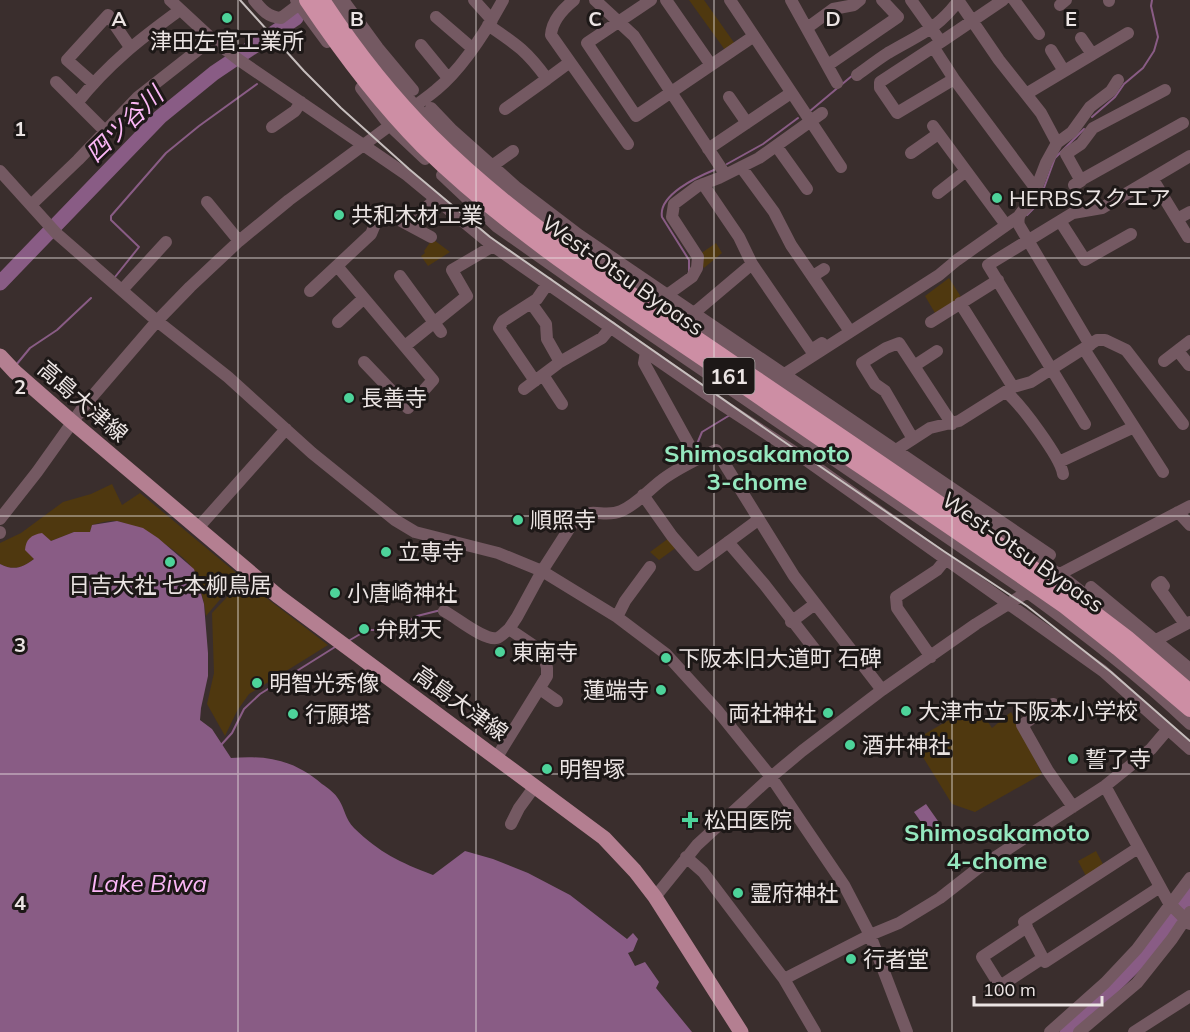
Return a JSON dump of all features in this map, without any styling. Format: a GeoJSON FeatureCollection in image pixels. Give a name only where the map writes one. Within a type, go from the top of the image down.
{"type":"FeatureCollection","features":[{"type":"Feature","properties":{"kind":"highway","name":"West-Otsu Bypass"},"geometry":{"type":"LineString","coordinates":[[322,0],[369,67],[399,102],[438,143],[504,201],[611,280],[1073,597],[1127,638],[1190,692]]}},
{"type":"Feature","properties":{"kind":"highway","name":"West-Otsu Bypass"},"geometry":{"type":"LineString","coordinates":[[300,2],[390,110],[458,178],[514,225],[612,297],[1065,606],[1190,709]]}},
{"type":"Feature","properties":{"kind":"main road","name":"高島大津線"},"geometry":{"type":"LineString","coordinates":[[0,356],[71,422],[287,603],[604,838],[635,871],[655,897],[741,1032]]}},
{"type":"Feature","properties":{"kind":"street"},"geometry":{"type":"LineString","coordinates":[[170,0],[227,51],[364,145],[494,246],[730,410],[802,457],[1103,671],[1190,749]]}},
{"type":"Feature","properties":{"kind":"street"},"geometry":{"type":"LineString","coordinates":[[254,0],[264,12],[281,18],[300,2],[390,126],[496,225],[631,321],[1027,592],[1156,691],[1190,724]]}},
{"type":"Feature","properties":{"kind":"street"},"geometry":{"type":"LineString","coordinates":[[332,0],[392,72],[413,90]]}},
{"type":"Feature","properties":{"kind":"street"},"geometry":{"type":"LineString","coordinates":[[343,0],[415,106],[651,290],[667,295],[765,369],[783,375],[896,450],[967,505]]}},
{"type":"Feature","properties":{"kind":"street"},"geometry":{"type":"LineString","coordinates":[[474,0],[490,23],[524,50],[547,79]]}},
{"type":"Feature","properties":{"kind":"street"},"geometry":{"type":"LineString","coordinates":[[0,519],[37,472],[71,422],[157,321],[239,241],[289,200],[437,90],[490,23],[503,0]]}},
{"type":"Feature","properties":{"kind":"street"},"geometry":{"type":"LineString","coordinates":[[574,0],[559,15],[551,30],[551,35],[628,144]]}},
{"type":"Feature","properties":{"kind":"street"},"geometry":{"type":"LineString","coordinates":[[595,0],[634,36],[725,174]]}},
{"type":"Feature","properties":{"kind":"street"},"geometry":{"type":"LineString","coordinates":[[651,0],[587,43],[636,116],[754,36]]}},
{"type":"Feature","properties":{"kind":"street"},"geometry":{"type":"LineString","coordinates":[[666,0],[711,65]]}},
{"type":"Feature","properties":{"kind":"street"},"geometry":{"type":"LineString","coordinates":[[730,0],[841,167]]}},
{"type":"Feature","properties":{"kind":"street"},"geometry":{"type":"LineString","coordinates":[[791,0],[837,83]]}},
{"type":"Feature","properties":{"kind":"street"},"geometry":{"type":"LineString","coordinates":[[807,28],[833,9],[854,5],[860,0]]}},
{"type":"Feature","properties":{"kind":"street"},"geometry":{"type":"LineString","coordinates":[[828,65],[898,17],[882,0]]}},
{"type":"Feature","properties":{"kind":"street"},"geometry":{"type":"LineString","coordinates":[[911,0],[932,29],[954,79],[1036,189]]}},
{"type":"Feature","properties":{"kind":"street"},"geometry":{"type":"LineString","coordinates":[[856,75],[888,53],[932,29],[950,14],[959,0],[999,60],[1041,113],[1057,143]]}},
{"type":"Feature","properties":{"kind":"street"},"geometry":{"type":"LineString","coordinates":[[954,79],[897,113],[880,88],[880,82],[1003,0]]}},
{"type":"Feature","properties":{"kind":"street"},"geometry":{"type":"LineString","coordinates":[[1014,0],[1039,34]]}},
{"type":"Feature","properties":{"kind":"street"},"geometry":{"type":"LineString","coordinates":[[77,103],[93,83],[130,46],[180,10]]}},
{"type":"Feature","properties":{"kind":"street"},"geometry":{"type":"LineString","coordinates":[[93,83],[67,60],[108,15],[130,46]]}},
{"type":"Feature","properties":{"kind":"street"},"geometry":{"type":"LineString","coordinates":[[436,17],[471,48]]}},
{"type":"Feature","properties":{"kind":"street"},"geometry":{"type":"LineString","coordinates":[[1026,94],[1128,33]]}},
{"type":"Feature","properties":{"kind":"street"},"geometry":{"type":"LineString","coordinates":[[1081,38],[1092,54]]}},
{"type":"Feature","properties":{"kind":"street"},"geometry":{"type":"LineString","coordinates":[[31,205],[138,97],[212,39]]}},
{"type":"Feature","properties":{"kind":"street"},"geometry":{"type":"LineString","coordinates":[[421,45],[448,78]]}},
{"type":"Feature","properties":{"kind":"street"},"geometry":{"type":"LineString","coordinates":[[1051,50],[1064,71]]}},
{"type":"Feature","properties":{"kind":"street"},"geometry":{"type":"LineString","coordinates":[[505,109],[518,103],[570,62]]}},
{"type":"Feature","properties":{"kind":"street"},"geometry":{"type":"LineString","coordinates":[[972,242],[1018,217],[1033,200],[1046,163],[1057,143],[1072,132],[1094,103],[1110,91],[1118,80]]}},
{"type":"Feature","properties":{"kind":"street"},"geometry":{"type":"LineString","coordinates":[[56,82],[105,131]]}},
{"type":"Feature","properties":{"kind":"street"},"geometry":{"type":"LineString","coordinates":[[1165,90],[1093,128],[1081,144],[1066,154],[1077,183],[1183,123]]}},
{"type":"Feature","properties":{"kind":"street"},"geometry":{"type":"LineString","coordinates":[[708,149],[791,93]]}},
{"type":"Feature","properties":{"kind":"street"},"geometry":{"type":"LineString","coordinates":[[729,97],[747,123]]}},
{"type":"Feature","properties":{"kind":"street"},"geometry":{"type":"LineString","coordinates":[[272,126],[295,111],[301,102]]}},
{"type":"Feature","properties":{"kind":"street"},"geometry":{"type":"LineString","coordinates":[[431,108],[448,132],[497,183],[567,237],[651,290],[1029,547],[1060,574],[1156,639],[1185,666],[1190,680]]}},
{"type":"Feature","properties":{"kind":"street"},"geometry":{"type":"LineString","coordinates":[[667,295],[692,277],[697,268],[698,257],[672,217],[674,204],[698,186],[741,167],[777,147],[822,113]]}},
{"type":"Feature","properties":{"kind":"street"},"geometry":{"type":"LineString","coordinates":[[1081,118],[1093,128]]}},
{"type":"Feature","properties":{"kind":"street"},"geometry":{"type":"LineString","coordinates":[[911,153],[935,130],[1004,223]]}},
{"type":"Feature","properties":{"kind":"street"},"geometry":{"type":"LineString","coordinates":[[777,147],[807,189]]}},
{"type":"Feature","properties":{"kind":"street"},"geometry":{"type":"LineString","coordinates":[[492,166],[513,151]]}},
{"type":"Feature","properties":{"kind":"street"},"geometry":{"type":"LineString","coordinates":[[1084,424],[1053,369],[988,265],[1074,213],[1102,208],[1190,156]]}},
{"type":"Feature","properties":{"kind":"street"},"geometry":{"type":"LineString","coordinates":[[741,167],[774,212],[791,245],[847,327]]}},
{"type":"Feature","properties":{"kind":"street"},"geometry":{"type":"LineString","coordinates":[[0,171],[56,233],[157,321],[228,377],[312,453],[387,514],[415,532],[498,553],[542,571],[617,617],[666,654],[688,676],[771,777],[844,885],[870,935],[907,1032]]}},
{"type":"Feature","properties":{"kind":"street"},"geometry":{"type":"LineString","coordinates":[[938,193],[966,171]]}},
{"type":"Feature","properties":{"kind":"street"},"geometry":{"type":"LineString","coordinates":[[1152,178],[1188,237]]}},
{"type":"Feature","properties":{"kind":"street"},"geometry":{"type":"LineString","coordinates":[[702,184],[739,237],[752,264],[811,350],[858,320]]}},
{"type":"Feature","properties":{"kind":"street"},"geometry":{"type":"LineString","coordinates":[[408,223],[436,199]]}},
{"type":"Feature","properties":{"kind":"street"},"geometry":{"type":"LineString","coordinates":[[207,202],[239,241]]}},
{"type":"Feature","properties":{"kind":"street"},"geometry":{"type":"LineString","coordinates":[[1177,219],[1190,212]]}},
{"type":"Feature","properties":{"kind":"street"},"geometry":{"type":"LineString","coordinates":[[310,291],[371,234],[376,222],[383,215],[390,215],[408,223],[431,237]]}},
{"type":"Feature","properties":{"kind":"street"},"geometry":{"type":"LineString","coordinates":[[1018,217],[1019,225],[1028,242],[1087,347],[1163,472]]}},
{"type":"Feature","properties":{"kind":"street"},"geometry":{"type":"LineString","coordinates":[[1060,221],[1085,260],[1131,234]]}},
{"type":"Feature","properties":{"kind":"street"},"geometry":{"type":"LineString","coordinates":[[783,375],[939,275],[1004,223]]}},
{"type":"Feature","properties":{"kind":"street"},"geometry":{"type":"LineString","coordinates":[[122,290],[166,242]]}},
{"type":"Feature","properties":{"kind":"street"},"geometry":{"type":"LineString","coordinates":[[405,346],[438,328],[466,297],[452,270],[494,246]]}},
{"type":"Feature","properties":{"kind":"street"},"geometry":{"type":"LineString","coordinates":[[693,313],[752,264]]}},
{"type":"Feature","properties":{"kind":"street"},"geometry":{"type":"LineString","coordinates":[[337,266],[433,380],[408,408],[364,363]]}},
{"type":"Feature","properties":{"kind":"street"},"geometry":{"type":"LineString","coordinates":[[813,276],[824,269]]}},
{"type":"Feature","properties":{"kind":"street"},"geometry":{"type":"LineString","coordinates":[[400,276],[438,328]]}},
{"type":"Feature","properties":{"kind":"street"},"geometry":{"type":"LineString","coordinates":[[931,322],[998,280]]}},
{"type":"Feature","properties":{"kind":"street"},"geometry":{"type":"LineString","coordinates":[[548,283],[537,299],[503,321],[499,328],[511,346],[562,404]]}},
{"type":"Feature","properties":{"kind":"street"},"geometry":{"type":"LineString","coordinates":[[524,389],[560,362],[631,321],[651,290]]}},
{"type":"Feature","properties":{"kind":"street"},"geometry":{"type":"LineString","coordinates":[[338,322],[364,298]]}},
{"type":"Feature","properties":{"kind":"street"},"geometry":{"type":"LineString","coordinates":[[531,303],[546,324],[548,339],[560,362]]}},
{"type":"Feature","properties":{"kind":"street"},"geometry":{"type":"LineString","coordinates":[[960,303],[1010,390],[1061,468],[1134,427]]}},
{"type":"Feature","properties":{"kind":"street"},"geometry":{"type":"LineString","coordinates":[[896,450],[930,428],[952,424],[1010,390],[1031,382],[1097,340],[1105,340],[1126,350],[1183,424]]}},
{"type":"Feature","properties":{"kind":"street"},"geometry":{"type":"LineString","coordinates":[[1164,361],[1190,342]]}},
{"type":"Feature","properties":{"kind":"street"},"geometry":{"type":"LineString","coordinates":[[912,439],[885,391],[875,384],[862,363],[899,343],[952,424]]}},
{"type":"Feature","properties":{"kind":"street"},"geometry":{"type":"LineString","coordinates":[[500,353],[511,346]]}},
{"type":"Feature","properties":{"kind":"street"},"geometry":{"type":"LineString","coordinates":[[914,366],[937,351]]}},
{"type":"Feature","properties":{"kind":"street"},"geometry":{"type":"LineString","coordinates":[[1178,351],[1189,365]]}},
{"type":"Feature","properties":{"kind":"street"},"geometry":{"type":"LineString","coordinates":[[646,352],[644,363],[697,459]]}},
{"type":"Feature","properties":{"kind":"street"},"geometry":{"type":"LineString","coordinates":[[730,410],[746,399],[765,369]]}},
{"type":"Feature","properties":{"kind":"street"},"geometry":{"type":"LineString","coordinates":[[198,530],[286,429]]}},
{"type":"Feature","properties":{"kind":"street"},"geometry":{"type":"LineString","coordinates":[[444,611],[494,639],[500,637],[517,617],[542,571],[576,518],[584,513],[612,514],[622,511],[666,477],[716,450],[794,576],[882,690]]}},
{"type":"Feature","properties":{"kind":"street"},"geometry":{"type":"LineString","coordinates":[[643,495],[672,536],[697,565],[758,520]]}},
{"type":"Feature","properties":{"kind":"street"},"geometry":{"type":"LineString","coordinates":[[655,897],[686,857],[771,777],[882,690],[976,624],[1027,592],[1190,506]]}},
{"type":"Feature","properties":{"kind":"street"},"geometry":{"type":"LineString","coordinates":[[1178,512],[1190,525]]}},
{"type":"Feature","properties":{"kind":"street"},"geometry":{"type":"LineString","coordinates":[[959,569],[994,523]]}},
{"type":"Feature","properties":{"kind":"street"},"geometry":{"type":"LineString","coordinates":[[728,542],[823,660]]}},
{"type":"Feature","properties":{"kind":"street"},"geometry":{"type":"LineString","coordinates":[[1029,547],[1050,555]]}},
{"type":"Feature","properties":{"kind":"street"},"geometry":{"type":"LineString","coordinates":[[931,657],[897,608],[896,597],[937,570],[946,559]]}},
{"type":"Feature","properties":{"kind":"street"},"geometry":{"type":"LineString","coordinates":[[617,617],[625,601],[650,567]]}},
{"type":"Feature","properties":{"kind":"street"},"geometry":{"type":"LineString","coordinates":[[1156,639],[1188,623],[1157,585],[1161,582],[1164,586]]}},
{"type":"Feature","properties":{"kind":"street"},"geometry":{"type":"LineString","coordinates":[[1091,587],[1185,666]]}},
{"type":"Feature","properties":{"kind":"street"},"geometry":{"type":"LineString","coordinates":[[791,622],[815,604]]}},
{"type":"Feature","properties":{"kind":"street"},"geometry":{"type":"LineString","coordinates":[[497,757],[547,676],[543,652],[508,629]]}},
{"type":"Feature","properties":{"kind":"street"},"geometry":{"type":"LineString","coordinates":[[540,689],[556,701]]}},
{"type":"Feature","properties":{"kind":"street"},"geometry":{"type":"LineString","coordinates":[[1053,704],[1022,725],[1048,771],[1073,807]]}},
{"type":"Feature","properties":{"kind":"street"},"geometry":{"type":"LineString","coordinates":[[784,979],[899,922],[940,898],[977,869],[1105,786],[1151,749],[1168,729]]}},
{"type":"Feature","properties":{"kind":"street"},"geometry":{"type":"LineString","coordinates":[[512,824],[519,808],[535,786]]}},
{"type":"Feature","properties":{"kind":"street"},"geometry":{"type":"LineString","coordinates":[[1079,1032],[1137,983],[1187,917],[1171,905],[1105,786]]}},
{"type":"Feature","properties":{"kind":"street"},"geometry":{"type":"LineString","coordinates":[[1138,848],[1024,922],[1045,962],[1160,887]]}},
{"type":"Feature","properties":{"kind":"street"},"geometry":{"type":"LineString","coordinates":[[686,857],[703,872],[784,979],[815,1032]]}},
{"type":"Feature","properties":{"kind":"street"},"geometry":{"type":"LineString","coordinates":[[1050,1032],[1105,983],[1137,949],[1190,878]]}},
{"type":"Feature","properties":{"kind":"street"},"geometry":{"type":"LineString","coordinates":[[1027,927],[982,957],[1000,986],[1043,958]]}},
{"type":"Feature","properties":{"kind":"street"},"geometry":{"type":"LineString","coordinates":[[1134,1032],[1190,996]]}},
{"type":"Feature","properties":{"kind":"shaded area"},"geometry":{"type":"Polygon","coordinates":[[[689,0],[704,0],[735,44],[725,50],[689,0]]]}},
{"type":"Feature","properties":{"kind":"shaded area"},"geometry":{"type":"Polygon","coordinates":[[[434,240],[450,252],[428,266],[421,256],[434,240]]]}},
{"type":"Feature","properties":{"kind":"shaded area"},"geometry":{"type":"Polygon","coordinates":[[[716,243],[722,253],[704,268],[700,254],[716,243]]]}},
{"type":"Feature","properties":{"kind":"shaded area"},"geometry":{"type":"Polygon","coordinates":[[[949,278],[961,297],[935,313],[925,296],[949,278]]]}},
{"type":"Feature","properties":{"kind":"shaded area"},"geometry":{"type":"Polygon","coordinates":[[[112,484],[122,505],[140,493],[240,576],[206,616],[200,588],[189,564],[159,540],[124,523],[113,521],[92,525],[90,532],[74,532],[51,541],[34,535],[26,544],[34,559],[18,568],[0,564],[0,543],[21,533],[63,502],[91,494],[112,484]]]}},
{"type":"Feature","properties":{"kind":"shaded area"},"geometry":{"type":"Polygon","coordinates":[[[669,538],[677,547],[659,560],[650,552],[669,538]]]}},
{"type":"Feature","properties":{"kind":"shaded area"},"geometry":{"type":"Polygon","coordinates":[[[243,580],[328,645],[249,694],[237,711],[225,736],[207,704],[214,673],[212,613],[243,580]]]}},
{"type":"Feature","properties":{"kind":"shaded area"},"geometry":{"type":"Polygon","coordinates":[[[976,704],[992,728],[1011,712],[1042,774],[975,812],[952,804],[913,741],[976,704]]]}},
{"type":"Feature","properties":{"kind":"shaded area"},"geometry":{"type":"Polygon","coordinates":[[[1096,851],[1104,866],[1087,878],[1078,861],[1096,851]]]}},
{"type":"Feature","properties":{"kind":"water","name":"Lake Biwa"},"geometry":{"type":"Polygon","coordinates":[[[117,521],[143,528],[194,569],[204,604],[208,653],[208,676],[200,720],[212,729],[231,758],[257,757],[291,764],[301,769],[336,795],[351,825],[363,837],[390,856],[433,875],[465,851],[528,873],[570,895],[627,939],[633,933],[638,939],[633,951],[628,953],[635,966],[645,962],[659,982],[656,988],[692,1032],[0,1032],[0,564],[18,568],[34,559],[25,550],[28,540],[35,535],[42,533],[51,541],[74,532],[90,532],[92,525],[117,521]]]}},
{"type":"Feature","properties":{"kind":"water"},"geometry":{"type":"Polygon","coordinates":[[[926,804],[945,831],[933,839],[914,812],[926,804]]]}},
{"type":"Feature","properties":{"kind":"waterway"},"geometry":{"type":"LineString","coordinates":[[1092,117],[1143,68],[1154,51],[1158,37],[1151,6],[1152,0]]}},
{"type":"Feature","properties":{"kind":"waterway","name":"四ツ谷川"},"geometry":{"type":"LineString","coordinates":[[0,283],[160,117],[214,73],[296,18]]}},
{"type":"Feature","properties":{"kind":"waterway"},"geometry":{"type":"LineString","coordinates":[[810,111],[853,75]]}},
{"type":"Feature","properties":{"kind":"waterway"},"geometry":{"type":"LineString","coordinates":[[115,277],[139,247],[111,220],[111,216],[166,153],[257,84]]}},
{"type":"Feature","properties":{"kind":"waterway"},"geometry":{"type":"LineString","coordinates":[[727,164],[763,144],[798,118]]}},
{"type":"Feature","properties":{"kind":"waterway"},"geometry":{"type":"LineString","coordinates":[[1027,215],[1038,204],[1055,158],[1084,129]]}},
{"type":"Feature","properties":{"kind":"waterway"},"geometry":{"type":"LineString","coordinates":[[689,272],[689,260],[662,217],[662,209],[672,194],[698,177],[714,170]]}},
{"type":"Feature","properties":{"kind":"waterway"},"geometry":{"type":"LineString","coordinates":[[16,365],[30,348],[57,330],[91,298]]}},
{"type":"Feature","properties":{"kind":"waterway"},"geometry":{"type":"LineString","coordinates":[[697,444],[702,432],[730,415]]}},
{"type":"Feature","properties":{"kind":"waterway"},"geometry":{"type":"LineString","coordinates":[[350,640],[371,630],[394,630],[417,616],[441,610]]}},
{"type":"Feature","properties":{"kind":"waterway"},"geometry":{"type":"LineString","coordinates":[[221,745],[232,733],[244,709],[260,694],[335,647]]}},
{"type":"Feature","properties":{"kind":"waterway"},"geometry":{"type":"LineString","coordinates":[[1067,1032],[1146,954],[1190,894]]}},
{"type":"Feature","properties":{"kind":"railway"},"geometry":{"type":"LineString","coordinates":[[240,0],[341,108],[490,237],[783,441],[1027,606],[1111,672],[1190,741]]}},
{"type":"Feature","properties":{"kind":"place","name":"津田左官工業所"},"geometry":{"type":"Point","coordinates":[227,18]}},
{"type":"Feature","properties":{"kind":"place","name":"HERBSスクエア"},"geometry":{"type":"Point","coordinates":[997,198]}},
{"type":"Feature","properties":{"kind":"place","name":"共和木材工業"},"geometry":{"type":"Point","coordinates":[339,215]}},
{"type":"Feature","properties":{"kind":"place","name":"長善寺"},"geometry":{"type":"Point","coordinates":[349,398]}},
{"type":"Feature","properties":{"kind":"place","name":"順照寺"},"geometry":{"type":"Point","coordinates":[518,520]}},
{"type":"Feature","properties":{"kind":"place","name":"立専寺"},"geometry":{"type":"Point","coordinates":[386,552]}},
{"type":"Feature","properties":{"kind":"place","name":"日吉大社 七本柳鳥居"},"geometry":{"type":"Point","coordinates":[170,562]}},
{"type":"Feature","properties":{"kind":"place","name":"小唐崎神社"},"geometry":{"type":"Point","coordinates":[335,593]}},
{"type":"Feature","properties":{"kind":"place","name":"弁財天"},"geometry":{"type":"Point","coordinates":[364,629]}},
{"type":"Feature","properties":{"kind":"place","name":"東南寺"},"geometry":{"type":"Point","coordinates":[500,652]}},
{"type":"Feature","properties":{"kind":"place","name":"下阪本旧大道町 石碑"},"geometry":{"type":"Point","coordinates":[666,658]}},
{"type":"Feature","properties":{"kind":"place","name":"明智光秀像"},"geometry":{"type":"Point","coordinates":[257,683]}},
{"type":"Feature","properties":{"kind":"place","name":"蓮端寺"},"geometry":{"type":"Point","coordinates":[661,690]}},
{"type":"Feature","properties":{"kind":"place","name":"大津市立下阪本小学校"},"geometry":{"type":"Point","coordinates":[906,711]}},
{"type":"Feature","properties":{"kind":"place","name":"両社神社"},"geometry":{"type":"Point","coordinates":[828,713]}},
{"type":"Feature","properties":{"kind":"place","name":"行願塔"},"geometry":{"type":"Point","coordinates":[293,714]}},
{"type":"Feature","properties":{"kind":"place","name":"酒井神社"},"geometry":{"type":"Point","coordinates":[850,745]}},
{"type":"Feature","properties":{"kind":"place","name":"誓了寺"},"geometry":{"type":"Point","coordinates":[1073,759]}},
{"type":"Feature","properties":{"kind":"place","name":"明智塚"},"geometry":{"type":"Point","coordinates":[547,769]}},
{"type":"Feature","properties":{"kind":"place","name":"松田医院"},"geometry":{"type":"Point","coordinates":[690,820]}},
{"type":"Feature","properties":{"kind":"place","name":"霊府神社"},"geometry":{"type":"Point","coordinates":[738,893]}},
{"type":"Feature","properties":{"kind":"place","name":"行者堂"},"geometry":{"type":"Point","coordinates":[851,959]}},
{"type":"Feature","properties":{"kind":"district","name":"Shimosakamoto 3-chome"},"geometry":{"type":"Point","coordinates":[757,467]}},
{"type":"Feature","properties":{"kind":"district","name":"Shimosakamoto 4-chome"},"geometry":{"type":"Point","coordinates":[997,846]}}]}
